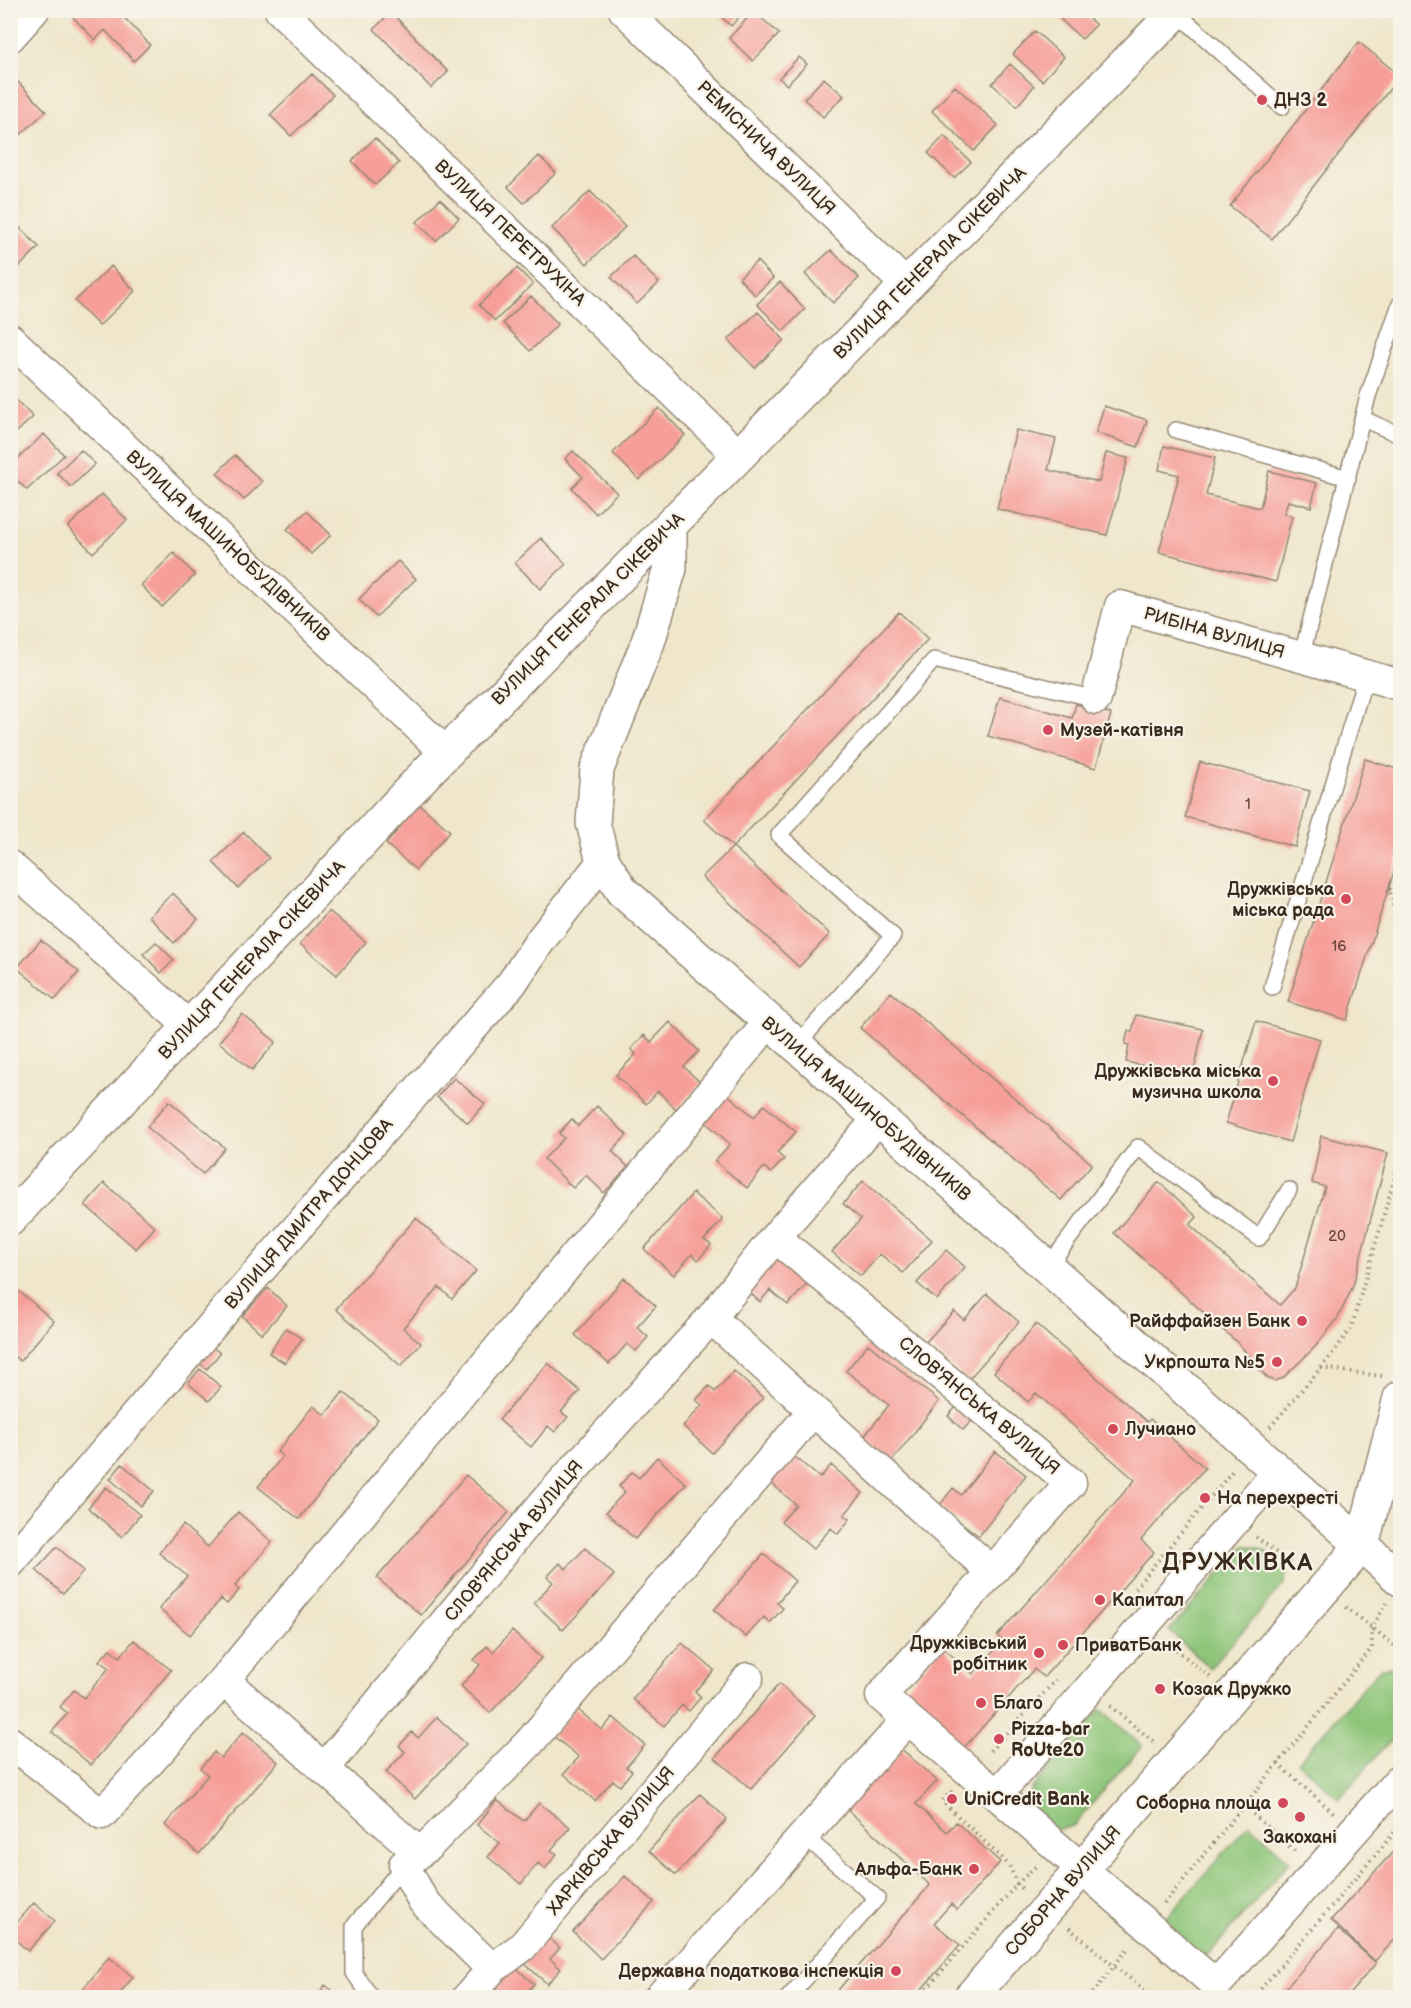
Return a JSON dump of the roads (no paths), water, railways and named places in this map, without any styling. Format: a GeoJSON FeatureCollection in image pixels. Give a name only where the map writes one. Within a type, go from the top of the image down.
{"type":"FeatureCollection","features":[{"type":"Feature","properties":{"kind":"street"},"geometry":{"type":"LineString","coordinates":[[10,37],[34,10]]}},
{"type":"Feature","properties":{"kind":"street","name":"ВУЛИЦЯ ПЕРЕТРУХІНА"},"geometry":{"type":"LineString","coordinates":[[280,10],[739,456]]}},
{"type":"Feature","properties":{"kind":"street","name":"РЕМІСНИЧА ВУЛИЦЯ"},"geometry":{"type":"LineString","coordinates":[[624,10],[907,286]]}},
{"type":"Feature","properties":{"kind":"street","name":"ВУЛИЦЯ ГЕНЕРАЛА СІКЕВИЧА"},"geometry":{"type":"LineString","coordinates":[[10,1219],[446,753],[1177,11]]}},
{"type":"Feature","properties":{"kind":"street","name":"ВУЛИЦЯ МАШИНОБУДІВНИКІВ"},"geometry":{"type":"LineString","coordinates":[[10,339],[446,753]]}},
{"type":"Feature","properties":{"kind":"street","name":"ВУЛИЦЯ МАШИНОБУДІВНИКІВ"},"geometry":{"type":"LineString","coordinates":[[670,525],[670,568],[664,589],[648,642],[597,769],[593,823],[603,861],[621,891],[1398,1577]]}},
{"type":"Feature","properties":{"kind":"street","name":"РИБІНА ВУЛИЦЯ"},"geometry":{"type":"LineString","coordinates":[[1096,699],[1120,606],[1401,685]]}},
{"type":"Feature","properties":{"kind":"street","name":"ВУЛИЦЯ ДМИТРА ДОНЦОВА"},"geometry":{"type":"LineString","coordinates":[[10,1563],[233,1301],[512,983],[540,941],[603,861]]}},
{"type":"Feature","properties":{"kind":"street"},"geometry":{"type":"LineString","coordinates":[[10,866],[189,1027]]}},
{"type":"Feature","properties":{"kind":"street"},"geometry":{"type":"LineString","coordinates":[[10,1742],[102,1814],[224,1680],[768,1023]]}},
{"type":"Feature","properties":{"kind":"street","name":"СЛОВ'ЯНСЬКА ВУЛИЦЯ"},"geometry":{"type":"LineString","coordinates":[[324,1769],[547,1499],[711,1318],[775,1237],[878,1119]]}},
{"type":"Feature","properties":{"kind":"street","name":"СЛОВ'ЯНСЬКА ВУЛИЦЯ"},"geometry":{"type":"LineString","coordinates":[[775,1237],[1071,1484],[992,1572]]}},
{"type":"Feature","properties":{"kind":"street"},"geometry":{"type":"LineString","coordinates":[[711,1318],[992,1572],[881,1696],[1222,1991],[1318,1872],[1401,1779]]}},
{"type":"Feature","properties":{"kind":"street","name":"СОБОРНА ВУЛИЦЯ"},"geometry":{"type":"LineString","coordinates":[[970,1998],[1362,1545],[1394,1457],[1401,1398]]}},
{"type":"Feature","properties":{"kind":"street"},"geometry":{"type":"LineString","coordinates":[[412,1859],[529,1743],[813,1412]]}},
{"type":"Feature","properties":{"kind":"street"},"geometry":{"type":"LineString","coordinates":[[997,1795],[1278,1471]]}},
{"type":"Feature","properties":{"kind":"street","name":"ХАРКІВСЬКА ВУЛИЦЯ"},"geometry":{"type":"LineString","coordinates":[[467,1998],[492,1969],[522,1947],[748,1678]]}},
{"type":"Feature","properties":{"kind":"street"},"geometry":{"type":"LineString","coordinates":[[224,1680],[324,1769],[412,1859],[423,1901],[492,1969]]}},
{"type":"Feature","properties":{"kind":"street"},"geometry":{"type":"LineString","coordinates":[[659,1998],[805,1837],[901,1713]]}},
{"type":"Feature","properties":{"kind":"lane"},"geometry":{"type":"LineString","coordinates":[[1177,11],[1282,107]]}},
{"type":"Feature","properties":{"kind":"lane"},"geometry":{"type":"LineString","coordinates":[[1300,658],[1363,419],[1401,304]]}},
{"type":"Feature","properties":{"kind":"lane"},"geometry":{"type":"LineString","coordinates":[[1363,419],[1401,435]]}},
{"type":"Feature","properties":{"kind":"lane"},"geometry":{"type":"LineString","coordinates":[[1176,430],[1348,478]]}},
{"type":"Feature","properties":{"kind":"lane"},"geometry":{"type":"LineString","coordinates":[[795,1047],[893,936],[779,835],[934,660],[1096,699]]}},
{"type":"Feature","properties":{"kind":"lane"},"geometry":{"type":"LineString","coordinates":[[1272,987],[1366,675]]}},
{"type":"Feature","properties":{"kind":"lane"},"geometry":{"type":"LineString","coordinates":[[1047,1268],[1138,1147],[1259,1238],[1289,1190]]}},
{"type":"Feature","properties":{"kind":"lane"},"geometry":{"type":"LineString","coordinates":[[788,1998],[877,1898],[805,1837]]}},
{"type":"Feature","properties":{"kind":"lane"},"geometry":{"type":"LineString","coordinates":[[372,1998],[354,1973],[354,1926],[412,1859]]}},
{"type":"Feature","properties":{"kind":"place","name":"ДНЗ 2"},"geometry":{"type":"Point","coordinates":[1262,100]}},
{"type":"Feature","properties":{"kind":"place","name":"Музей-катівня"},"geometry":{"type":"Point","coordinates":[1048,730]}},
{"type":"Feature","properties":{"kind":"place","name":"Дружківська міська рада"},"geometry":{"type":"Point","coordinates":[1346,899]}},
{"type":"Feature","properties":{"kind":"place","name":"Дружківська міська музична школа"},"geometry":{"type":"Point","coordinates":[1273,1081]}},
{"type":"Feature","properties":{"kind":"place","name":"Райффайзен Банк"},"geometry":{"type":"Point","coordinates":[1302,1321]}},
{"type":"Feature","properties":{"kind":"place","name":"Укрпошта №5"},"geometry":{"type":"Point","coordinates":[1277,1362]}},
{"type":"Feature","properties":{"kind":"place","name":"Лучиано"},"geometry":{"type":"Point","coordinates":[1113,1429]}},
{"type":"Feature","properties":{"kind":"place","name":"На перехресті"},"geometry":{"type":"Point","coordinates":[1205,1498]}},
{"type":"Feature","properties":{"kind":"place","name":"Капитал"},"geometry":{"type":"Point","coordinates":[1100,1600]}},
{"type":"Feature","properties":{"kind":"place","name":"ПриватБанк"},"geometry":{"type":"Point","coordinates":[1063,1645]}},
{"type":"Feature","properties":{"kind":"place","name":"Дружківський робітник"},"geometry":{"type":"Point","coordinates":[1039,1653]}},
{"type":"Feature","properties":{"kind":"place","name":"Козак Дружко"},"geometry":{"type":"Point","coordinates":[1160,1689]}},
{"type":"Feature","properties":{"kind":"place","name":"Благо"},"geometry":{"type":"Point","coordinates":[981,1703]}},
{"type":"Feature","properties":{"kind":"place","name":"Pizza-bar RoUte20"},"geometry":{"type":"Point","coordinates":[999,1739]}},
{"type":"Feature","properties":{"kind":"place","name":"UniCredit Bank"},"geometry":{"type":"Point","coordinates":[952,1799]}},
{"type":"Feature","properties":{"kind":"place","name":"Соборна площа"},"geometry":{"type":"Point","coordinates":[1283,1803]}},
{"type":"Feature","properties":{"kind":"place","name":"Закохані"},"geometry":{"type":"Point","coordinates":[1300,1817]}},
{"type":"Feature","properties":{"kind":"place","name":"Альфа-Банк"},"geometry":{"type":"Point","coordinates":[974,1869]}},
{"type":"Feature","properties":{"kind":"place","name":"Державна податкова інспекція"},"geometry":{"type":"Point","coordinates":[896,1971]}},
{"type":"Feature","properties":{"kind":"district","name":"ДРУЖКІВКА"},"geometry":{"type":"Point","coordinates":[1238,1562]}}]}
